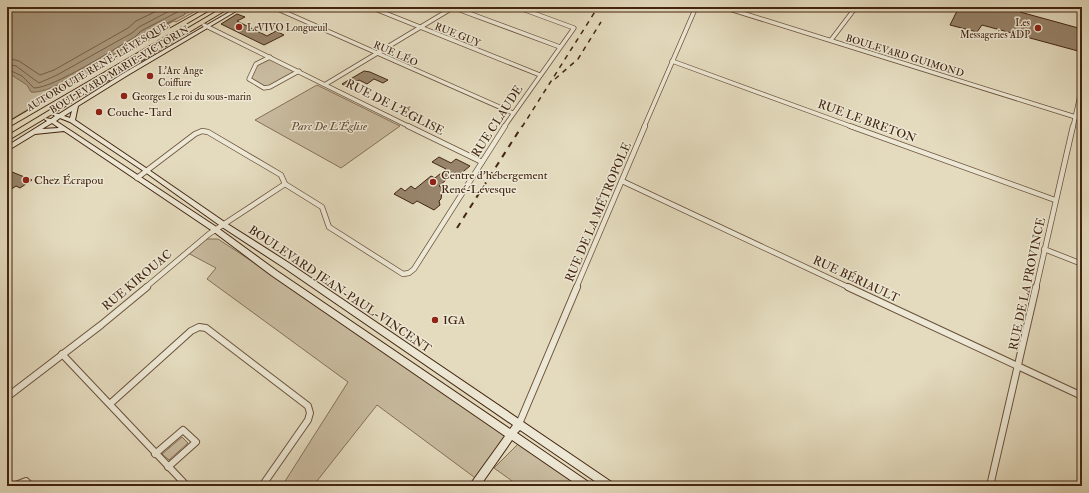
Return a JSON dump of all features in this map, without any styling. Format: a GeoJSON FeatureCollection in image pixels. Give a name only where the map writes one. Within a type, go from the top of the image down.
{"type":"FeatureCollection","features":[{"type":"Feature","properties":{"kind":"highway","name":"AUTOROUTE RENÉ-LÉVESQUE"},"geometry":{"type":"LineString","coordinates":[[7,126],[102,69],[212,7]]}},
{"type":"Feature","properties":{"kind":"highway","name":"AUTOROUTE RENÉ-LÉVESQUE"},"geometry":{"type":"LineString","coordinates":[[7,132],[102,74],[219,7]]}},
{"type":"Feature","properties":{"kind":"highway"},"geometry":{"type":"LineString","coordinates":[[7,136],[96,81],[224,7]]}},
{"type":"Feature","properties":{"kind":"highway"},"geometry":{"type":"LineString","coordinates":[[7,139],[95,85],[228,7]]}},
{"type":"Feature","properties":{"kind":"street","name":"BOULEVARD MARIE-VICTORIN"},"geometry":{"type":"LineString","coordinates":[[57,114],[76,105],[235,7]]}},
{"type":"Feature","properties":{"kind":"street","name":"BOULEVARD MARIE-VICTORIN"},"geometry":{"type":"LineString","coordinates":[[7,149],[57,114],[127,69],[241,7]]}},
{"type":"Feature","properties":{"kind":"street","name":"RUE LÉO"},"geometry":{"type":"LineString","coordinates":[[273,7],[513,113]]}},
{"type":"Feature","properties":{"kind":"street","name":"RUE GUY"},"geometry":{"type":"LineString","coordinates":[[370,7],[540,75]]}},
{"type":"Feature","properties":{"kind":"street"},"geometry":{"type":"LineString","coordinates":[[326,84],[453,7],[560,47]]}},
{"type":"Feature","properties":{"kind":"street","name":"RUE CLAUDE"},"geometry":{"type":"LineString","coordinates":[[285,184],[322,207],[325,210],[326,222],[329,227],[403,274],[409,273],[414,269],[513,113],[574,28],[517,7]]}},
{"type":"Feature","properties":{"kind":"street","name":"RUE DE LA MÉTROPOLE"},"geometry":{"type":"LineString","coordinates":[[519,424],[696,7]]}},
{"type":"Feature","properties":{"kind":"street","name":"BOULEVARD GUIMOND"},"geometry":{"type":"LineString","coordinates":[[723,7],[1082,119]]}},
{"type":"Feature","properties":{"kind":"street"},"geometry":{"type":"LineString","coordinates":[[831,40],[856,7]]}},
{"type":"Feature","properties":{"kind":"street","name":"RUE DE L'ÉGLISE"},"geometry":{"type":"LineString","coordinates":[[206,26],[482,162]]}},
{"type":"Feature","properties":{"kind":"street"},"geometry":{"type":"LineString","coordinates":[[270,57],[256,64],[249,80],[264,88],[270,87],[299,71]]}},
{"type":"Feature","properties":{"kind":"street","name":"RUE LE BRETON"},"geometry":{"type":"LineString","coordinates":[[672,61],[1055,200]]}},
{"type":"Feature","properties":{"kind":"street","name":"RUE DE LA PROVINCE"},"geometry":{"type":"LineString","coordinates":[[990,486],[1019,367],[1044,249],[1082,86]]}},
{"type":"Feature","properties":{"kind":"street"},"geometry":{"type":"LineString","coordinates":[[72,121],[76,105]]}},
{"type":"Feature","properties":{"kind":"street","name":"BOULEVARD JEAN-PAUL-VINCENT"},"geometry":{"type":"LineString","coordinates":[[57,114],[72,121],[147,171],[224,225],[286,265],[382,332],[610,486]]}},
{"type":"Feature","properties":{"kind":"street","name":"BOULEVARD MARIE-VICTORIN"},"geometry":{"type":"LineString","coordinates":[[7,144],[49,120]]}},
{"type":"Feature","properties":{"kind":"street","name":"BOULEVARD JEAN-PAUL-VINCENT"},"geometry":{"type":"LineString","coordinates":[[49,120],[216,230],[274,273],[512,434],[586,486]]}},
{"type":"Feature","properties":{"kind":"street"},"geometry":{"type":"LineString","coordinates":[[33,132],[64,129]]}},
{"type":"Feature","properties":{"kind":"street"},"geometry":{"type":"LineString","coordinates":[[137,178],[195,134],[202,131],[208,132],[281,175],[285,184]]}},
{"type":"Feature","properties":{"kind":"street","name":"RUE BÉRIAULT"},"geometry":{"type":"LineString","coordinates":[[622,181],[1082,396]]}},
{"type":"Feature","properties":{"kind":"street","name":"RUE KIROUAC"},"geometry":{"type":"LineString","coordinates":[[7,397],[101,325],[203,239],[285,184]]}},
{"type":"Feature","properties":{"kind":"street"},"geometry":{"type":"LineString","coordinates":[[1044,249],[1082,264]]}},
{"type":"Feature","properties":{"kind":"street"},"geometry":{"type":"LineString","coordinates":[[110,403],[191,331],[199,327],[206,328],[308,406],[310,413],[308,420],[262,486]]}},
{"type":"Feature","properties":{"kind":"street"},"geometry":{"type":"LineString","coordinates":[[375,341],[382,332]]}},
{"type":"Feature","properties":{"kind":"street"},"geometry":{"type":"LineString","coordinates":[[62,354],[110,403],[155,454],[187,486]]}},
{"type":"Feature","properties":{"kind":"street"},"geometry":{"type":"LineString","coordinates":[[474,486],[519,424]]}},
{"type":"Feature","properties":{"kind":"street"},"geometry":{"type":"LineString","coordinates":[[155,454],[183,430],[196,442],[168,467]]}},
{"type":"Feature","properties":{"kind":"street"},"geometry":{"type":"LineString","coordinates":[[13,486],[26,481],[31,486]]}},
{"type":"Feature","properties":{"kind":"green space"},"geometry":{"type":"Polygon","coordinates":[[[203,7],[176,22],[174,21],[168,24],[170,26],[61,88],[62,89],[7,122],[7,52],[180,16],[167,24],[190,11],[203,7]]]}},
{"type":"Feature","properties":{"kind":"green space"},"geometry":{"type":"Polygon","coordinates":[[[270,57],[299,71],[270,87],[264,88],[249,79],[256,64],[270,57]]]}},
{"type":"Feature","properties":{"kind":"green space","name":"Parc De L'Église"},"geometry":{"type":"Polygon","coordinates":[[[317,85],[400,126],[341,168],[255,120],[317,85]]]}},
{"type":"Feature","properties":{"kind":"green space"},"geometry":{"type":"Polygon","coordinates":[[[205,239],[218,239],[512,434],[478,480],[377,405],[313,486],[282,486],[348,382],[207,279],[216,268],[188,253],[205,239]]]}},
{"type":"Feature","properties":{"kind":"green space"},"geometry":{"type":"Polygon","coordinates":[[[182,437],[188,443],[169,460],[162,454],[182,437]]]}},
{"type":"Feature","properties":{"kind":"green space"},"geometry":{"type":"Polygon","coordinates":[[[519,443],[580,486],[519,486],[494,468],[519,443]]]}},
{"type":"Feature","properties":{"kind":"water"},"geometry":{"type":"Polygon","coordinates":[[[7,7],[196,7],[185,12],[184,15],[143,34],[138,40],[68,80],[53,87],[31,92],[27,85],[7,72],[7,7]]]}},
{"type":"Feature","properties":{"kind":"building","name":"Les Messageries ADP"},"geometry":{"type":"Polygon","coordinates":[[[959,7],[1024,7],[1020,12],[1082,29],[1078,51],[982,25],[977,32],[950,25],[959,7]]]}},
{"type":"Feature","properties":{"kind":"building","name":"LeVIVO Longueuil"},"geometry":{"type":"Polygon","coordinates":[[[237,14],[245,17],[237,21],[267,36],[276,31],[284,35],[264,45],[221,24],[237,14]]]}},
{"type":"Feature","properties":{"kind":"building"},"geometry":{"type":"Polygon","coordinates":[[[364,71],[388,80],[383,83],[374,79],[367,84],[359,80],[348,87],[342,84],[364,71]]]}},
{"type":"Feature","properties":{"kind":"building","name":"Centre d'hébergement René-Lévesque"},"geometry":{"type":"Polygon","coordinates":[[[439,157],[451,163],[456,159],[470,166],[458,176],[453,174],[439,186],[445,189],[442,192],[441,199],[439,201],[440,205],[434,210],[417,201],[413,204],[394,194],[401,188],[405,191],[411,186],[415,189],[431,176],[435,178],[446,169],[432,162],[439,157]]]}},
{"type":"Feature","properties":{"kind":"building"},"geometry":{"type":"Polygon","coordinates":[[[12,172],[32,180],[20,188],[16,186],[7,192],[7,173],[12,172]]]}},
{"type":"Feature","properties":{"kind":"railway"},"geometry":{"type":"LineString","coordinates":[[522,127],[598,7]]}},
{"type":"Feature","properties":{"kind":"railway"},"geometry":{"type":"LineString","coordinates":[[555,79],[578,59],[601,22]]}},
{"type":"Feature","properties":{"kind":"railway"},"geometry":{"type":"LineString","coordinates":[[457,228],[522,126]]}},
{"type":"Feature","properties":{"kind":"place","name":"LeVIVO Longueuil"},"geometry":{"type":"Point","coordinates":[239,27]}},
{"type":"Feature","properties":{"kind":"place","name":"Les Messageries ADP"},"geometry":{"type":"Point","coordinates":[1038,28]}},
{"type":"Feature","properties":{"kind":"place","name":"L'Arc Ange Coiffure"},"geometry":{"type":"Point","coordinates":[150,76]}},
{"type":"Feature","properties":{"kind":"place","name":"Georges Le roi du sous-marin"},"geometry":{"type":"Point","coordinates":[124,96]}},
{"type":"Feature","properties":{"kind":"place","name":"Couche-Tard"},"geometry":{"type":"Point","coordinates":[99,112]}},
{"type":"Feature","properties":{"kind":"place","name":"Chez Écrapou"},"geometry":{"type":"Point","coordinates":[26,180]}},
{"type":"Feature","properties":{"kind":"place","name":"Centre d'hébergement René-Lévesque"},"geometry":{"type":"Point","coordinates":[433,182]}},
{"type":"Feature","properties":{"kind":"place","name":"IGA"},"geometry":{"type":"Point","coordinates":[435,320]}}]}
